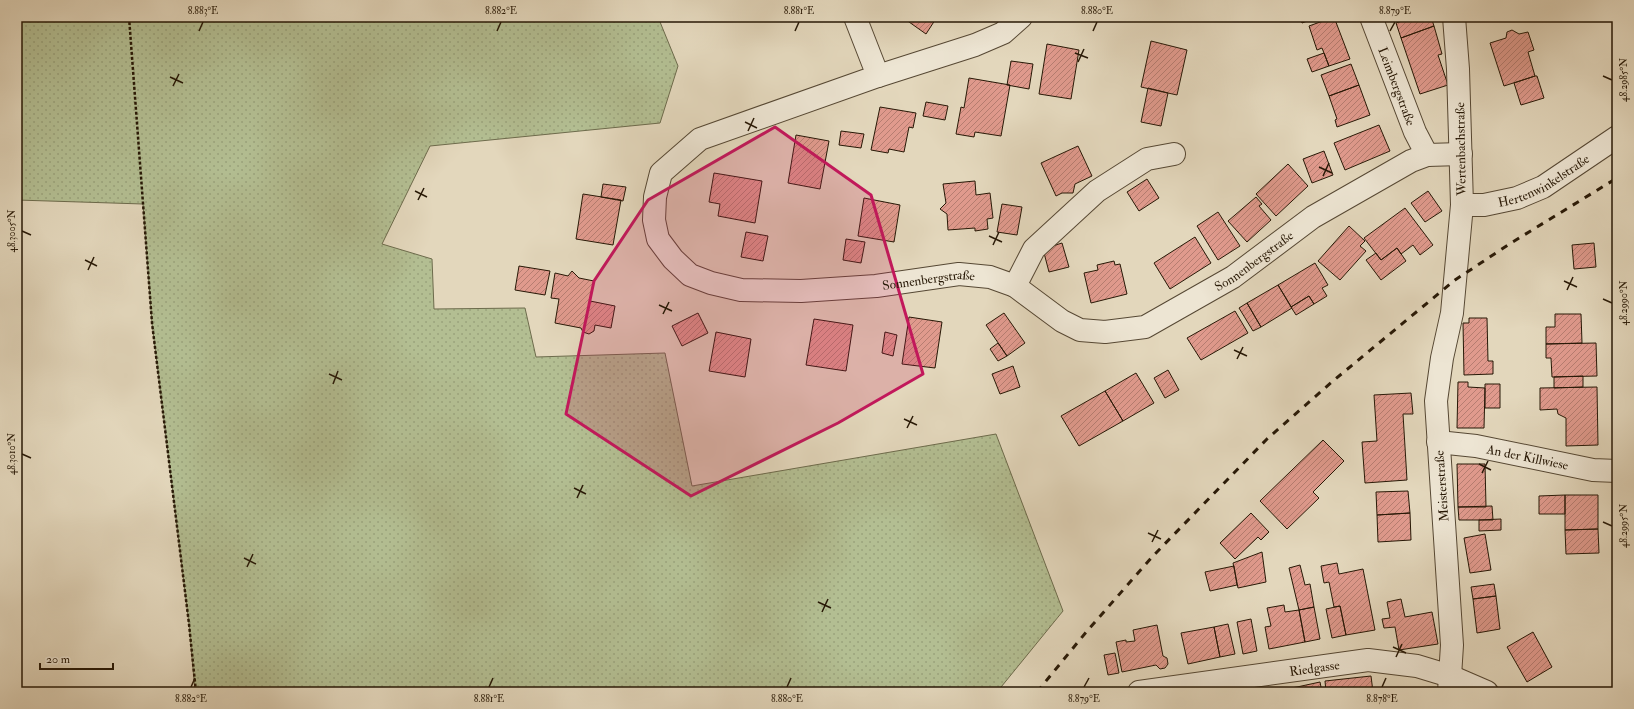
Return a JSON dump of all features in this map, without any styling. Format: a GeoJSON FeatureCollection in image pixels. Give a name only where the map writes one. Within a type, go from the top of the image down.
{"type":"FeatureCollection","features":[{"type":"Feature","properties":{"kind":"street"},"geometry":{"type":"LineString","coordinates":[[855,17],[878,76]]}},
{"type":"Feature","properties":{"kind":"street","name":"Sonnenbergstraße"},"geometry":{"type":"LineString","coordinates":[[1021,17],[1003,34],[982,42],[878,76],[700,139],[661,173],[655,197],[654,220],[658,239],[673,259],[690,275],[711,283],[741,290],[801,292],[876,286],[959,274],[990,277],[1015,286],[1062,321],[1080,330],[1105,332],[1145,327],[1233,277],[1313,217],[1412,161],[1427,155],[1460,154]]}},
{"type":"Feature","properties":{"kind":"street","name":"Leimbergstraße"},"geometry":{"type":"LineString","coordinates":[[1370,17],[1415,132],[1427,155]]}},
{"type":"Feature","properties":{"kind":"street","name":"Wertenbachstraße"},"geometry":{"type":"LineString","coordinates":[[1454,17],[1458,69],[1462,205],[1455,280]]}},
{"type":"Feature","properties":{"kind":"street","name":"Hertenwinkelstraße"},"geometry":{"type":"LineString","coordinates":[[1462,205],[1484,206],[1517,198],[1543,187],[1617,137]]}},
{"type":"Feature","properties":{"kind":"street"},"geometry":{"type":"LineString","coordinates":[[1015,286],[1034,249],[1097,191],[1147,159],[1174,154]]}},
{"type":"Feature","properties":{"kind":"street","name":"Meisterstraße"},"geometry":{"type":"LineString","coordinates":[[1450,684],[1452,645],[1436,401],[1442,358],[1452,313],[1455,280]]}},
{"type":"Feature","properties":{"kind":"street","name":"An der Killwiese"},"geometry":{"type":"LineString","coordinates":[[1438,442],[1476,446],[1593,470],[1617,471]]}},
{"type":"Feature","properties":{"kind":"street","name":"Riedgasse"},"geometry":{"type":"LineString","coordinates":[[1138,692],[1368,660],[1418,666],[1450,684],[1487,692]]}},
{"type":"Feature","properties":{"kind":"path"},"geometry":{"type":"LineString","coordinates":[[129,17],[152,323],[196,692]]}},
{"type":"Feature","properties":{"kind":"highlighted area"},"geometry":{"type":"Polygon","coordinates":[[[775,127],[871,195],[923,374],[838,423],[691,496],[566,414],[594,281],[648,200],[775,127]]]}},
{"type":"Feature","properties":{"kind":"green space"},"geometry":{"type":"Polygon","coordinates":[[[17,17],[658,17],[678,66],[660,123],[430,146],[382,244],[432,259],[434,309],[525,308],[536,357],[665,353],[692,486],[996,434],[1063,611],[997,692],[133,692],[195,691],[189,624],[152,323],[143,204],[17,200],[17,17]]]}},
{"type":"Feature","properties":{"kind":"building"},"geometry":{"type":"Polygon","coordinates":[[[902,17],[937,17],[926,34],[902,17]]]}},
{"type":"Feature","properties":{"kind":"building"},"geometry":{"type":"Polygon","coordinates":[[[1300,17],[1318,17],[1302,23],[1300,17]]]}},
{"type":"Feature","properties":{"kind":"building"},"geometry":{"type":"Polygon","coordinates":[[[1334,17],[1350,59],[1329,66],[1322,48],[1317,50],[1309,26],[1334,17]]]}},
{"type":"Feature","properties":{"kind":"building"},"geometry":{"type":"Polygon","coordinates":[[[1414,17],[1431,17],[1434,26],[1401,38],[1396,23],[1414,17]]]}},
{"type":"Feature","properties":{"kind":"building"},"geometry":{"type":"Polygon","coordinates":[[[1434,26],[1442,54],[1438,55],[1448,85],[1420,94],[1401,38],[1434,26]]]}},
{"type":"Feature","properties":{"kind":"building"},"geometry":{"type":"Polygon","coordinates":[[[1512,30],[1519,34],[1528,32],[1534,50],[1528,52],[1535,76],[1504,86],[1490,43],[1506,38],[1507,32],[1512,30]]]}},
{"type":"Feature","properties":{"kind":"building"},"geometry":{"type":"Polygon","coordinates":[[[1151,41],[1187,50],[1177,95],[1141,87],[1151,41]]]}},
{"type":"Feature","properties":{"kind":"building"},"geometry":{"type":"Polygon","coordinates":[[[1047,44],[1079,50],[1071,99],[1039,94],[1047,44]]]}},
{"type":"Feature","properties":{"kind":"building"},"geometry":{"type":"Polygon","coordinates":[[[1324,53],[1329,66],[1312,72],[1307,59],[1324,53]]]}},
{"type":"Feature","properties":{"kind":"building"},"geometry":{"type":"Polygon","coordinates":[[[1011,61],[1033,64],[1029,89],[1007,85],[1011,61]]]}},
{"type":"Feature","properties":{"kind":"building"},"geometry":{"type":"Polygon","coordinates":[[[1351,64],[1359,85],[1329,96],[1321,75],[1351,64]]]}},
{"type":"Feature","properties":{"kind":"building"},"geometry":{"type":"Polygon","coordinates":[[[1537,76],[1544,98],[1521,105],[1514,83],[1537,76]]]}},
{"type":"Feature","properties":{"kind":"building"},"geometry":{"type":"Polygon","coordinates":[[[969,78],[1010,85],[1001,136],[975,132],[974,137],[956,134],[961,107],[964,108],[969,78]]]}},
{"type":"Feature","properties":{"kind":"building"},"geometry":{"type":"Polygon","coordinates":[[[1359,85],[1370,115],[1337,127],[1335,120],[1337,119],[1329,96],[1359,85]]]}},
{"type":"Feature","properties":{"kind":"building"},"geometry":{"type":"Polygon","coordinates":[[[1148,88],[1168,93],[1161,126],[1141,122],[1148,88]]]}},
{"type":"Feature","properties":{"kind":"building"},"geometry":{"type":"Polygon","coordinates":[[[926,102],[948,106],[945,120],[923,116],[926,102]]]}},
{"type":"Feature","properties":{"kind":"building"},"geometry":{"type":"Polygon","coordinates":[[[880,107],[916,113],[913,128],[909,127],[904,152],[889,149],[888,153],[871,150],[880,107]]]}},
{"type":"Feature","properties":{"kind":"building"},"geometry":{"type":"Polygon","coordinates":[[[1379,125],[1390,151],[1345,170],[1334,143],[1379,125]]]}},
{"type":"Feature","properties":{"kind":"building"},"geometry":{"type":"Polygon","coordinates":[[[841,131],[864,134],[861,148],[839,145],[841,131]]]}},
{"type":"Feature","properties":{"kind":"building"},"geometry":{"type":"Polygon","coordinates":[[[796,135],[829,141],[820,189],[788,183],[796,135]]]}},
{"type":"Feature","properties":{"kind":"building"},"geometry":{"type":"Polygon","coordinates":[[[1078,146],[1092,176],[1075,184],[1073,193],[1062,193],[1056,196],[1041,163],[1078,146]]]}},
{"type":"Feature","properties":{"kind":"building"},"geometry":{"type":"Polygon","coordinates":[[[1324,151],[1333,175],[1312,183],[1303,159],[1324,151]]]}},
{"type":"Feature","properties":{"kind":"building"},"geometry":{"type":"Polygon","coordinates":[[[1288,164],[1308,186],[1276,216],[1256,194],[1288,164]]]}},
{"type":"Feature","properties":{"kind":"building"},"geometry":{"type":"Polygon","coordinates":[[[714,173],[762,181],[755,223],[718,216],[720,204],[709,202],[714,173]]]}},
{"type":"Feature","properties":{"kind":"building"},"geometry":{"type":"Polygon","coordinates":[[[1147,179],[1159,198],[1139,211],[1127,192],[1147,179]]]}},
{"type":"Feature","properties":{"kind":"building"},"geometry":{"type":"Polygon","coordinates":[[[975,181],[976,195],[990,193],[993,218],[987,219],[988,229],[975,231],[975,228],[948,230],[947,214],[940,209],[946,203],[943,184],[975,181]]]}},
{"type":"Feature","properties":{"kind":"building"},"geometry":{"type":"Polygon","coordinates":[[[603,184],[626,187],[623,201],[601,197],[603,184]]]}},
{"type":"Feature","properties":{"kind":"building"},"geometry":{"type":"Polygon","coordinates":[[[1428,191],[1442,211],[1425,222],[1411,203],[1428,191]]]}},
{"type":"Feature","properties":{"kind":"building"},"geometry":{"type":"Polygon","coordinates":[[[583,194],[621,200],[613,245],[576,239],[583,194]]]}},
{"type":"Feature","properties":{"kind":"building"},"geometry":{"type":"Polygon","coordinates":[[[1256,197],[1262,204],[1259,206],[1271,220],[1247,242],[1228,221],[1256,197]]]}},
{"type":"Feature","properties":{"kind":"building"},"geometry":{"type":"Polygon","coordinates":[[[864,198],[900,205],[894,242],[858,236],[864,198]]]}},
{"type":"Feature","properties":{"kind":"building"},"geometry":{"type":"Polygon","coordinates":[[[1002,204],[1022,207],[1017,235],[997,232],[1002,204]]]}},
{"type":"Feature","properties":{"kind":"building"},"geometry":{"type":"Polygon","coordinates":[[[1405,208],[1433,245],[1420,255],[1413,245],[1401,254],[1397,248],[1381,260],[1364,238],[1405,208]]]}},
{"type":"Feature","properties":{"kind":"building"},"geometry":{"type":"Polygon","coordinates":[[[1218,212],[1240,246],[1218,260],[1197,226],[1218,212]]]}},
{"type":"Feature","properties":{"kind":"building"},"geometry":{"type":"Polygon","coordinates":[[[1349,226],[1365,241],[1360,246],[1366,251],[1340,280],[1318,261],[1349,226]]]}},
{"type":"Feature","properties":{"kind":"building"},"geometry":{"type":"Polygon","coordinates":[[[746,232],[768,236],[763,261],[741,257],[746,232]]]}},
{"type":"Feature","properties":{"kind":"building"},"geometry":{"type":"Polygon","coordinates":[[[1195,237],[1211,263],[1170,289],[1154,263],[1195,237]]]}},
{"type":"Feature","properties":{"kind":"building"},"geometry":{"type":"Polygon","coordinates":[[[846,239],[865,242],[861,263],[843,260],[846,239]]]}},
{"type":"Feature","properties":{"kind":"building"},"geometry":{"type":"Polygon","coordinates":[[[1062,243],[1069,267],[1049,272],[1043,249],[1062,243]]]}},
{"type":"Feature","properties":{"kind":"building"},"geometry":{"type":"Polygon","coordinates":[[[1594,243],[1596,267],[1574,269],[1572,245],[1594,243]]]}},
{"type":"Feature","properties":{"kind":"building"},"geometry":{"type":"Polygon","coordinates":[[[1397,248],[1406,261],[1381,280],[1366,260],[1376,253],[1381,260],[1397,248]]]}},
{"type":"Feature","properties":{"kind":"building"},"geometry":{"type":"Polygon","coordinates":[[[1114,261],[1115,265],[1120,264],[1127,294],[1091,303],[1084,273],[1098,270],[1097,265],[1114,261]]]}},
{"type":"Feature","properties":{"kind":"building"},"geometry":{"type":"Polygon","coordinates":[[[1315,263],[1328,285],[1322,288],[1327,296],[1314,304],[1309,296],[1291,307],[1278,285],[1315,263]]]}},
{"type":"Feature","properties":{"kind":"building"},"geometry":{"type":"Polygon","coordinates":[[[519,266],[550,271],[545,295],[515,290],[519,266]]]}},
{"type":"Feature","properties":{"kind":"building"},"geometry":{"type":"Polygon","coordinates":[[[572,271],[579,278],[594,281],[590,301],[615,306],[611,328],[595,325],[594,331],[589,334],[583,332],[581,328],[555,323],[559,299],[551,298],[555,273],[568,276],[572,271]]]}},
{"type":"Feature","properties":{"kind":"building"},"geometry":{"type":"Polygon","coordinates":[[[1278,285],[1292,308],[1261,327],[1247,303],[1278,285]]]}},
{"type":"Feature","properties":{"kind":"building"},"geometry":{"type":"Polygon","coordinates":[[[1309,296],[1314,304],[1296,315],[1291,307],[1309,296]]]}},
{"type":"Feature","properties":{"kind":"building"},"geometry":{"type":"Polygon","coordinates":[[[1247,303],[1261,327],[1253,331],[1239,308],[1247,303]]]}},
{"type":"Feature","properties":{"kind":"building"},"geometry":{"type":"Polygon","coordinates":[[[1235,311],[1248,333],[1201,360],[1187,338],[1235,311]]]}},
{"type":"Feature","properties":{"kind":"building"},"geometry":{"type":"Polygon","coordinates":[[[698,313],[708,333],[682,346],[672,326],[698,313]]]}},
{"type":"Feature","properties":{"kind":"building"},"geometry":{"type":"Polygon","coordinates":[[[1004,313],[1025,343],[1007,356],[986,325],[1004,313]]]}},
{"type":"Feature","properties":{"kind":"building"},"geometry":{"type":"Polygon","coordinates":[[[1555,314],[1581,314],[1582,343],[1546,344],[1546,327],[1555,327],[1555,314]]]}},
{"type":"Feature","properties":{"kind":"building"},"geometry":{"type":"Polygon","coordinates":[[[909,317],[942,322],[935,368],[902,364],[909,317]]]}},
{"type":"Feature","properties":{"kind":"building"},"geometry":{"type":"Polygon","coordinates":[[[1469,318],[1487,318],[1488,361],[1493,361],[1493,374],[1464,375],[1463,323],[1469,323],[1469,318]]]}},
{"type":"Feature","properties":{"kind":"building"},"geometry":{"type":"Polygon","coordinates":[[[814,319],[853,325],[846,371],[806,365],[814,319]]]}},
{"type":"Feature","properties":{"kind":"building"},"geometry":{"type":"Polygon","coordinates":[[[716,332],[751,339],[745,377],[709,371],[716,332]]]}},
{"type":"Feature","properties":{"kind":"building"},"geometry":{"type":"Polygon","coordinates":[[[885,332],[897,335],[893,356],[882,353],[885,332]]]}},
{"type":"Feature","properties":{"kind":"building"},"geometry":{"type":"Polygon","coordinates":[[[998,343],[1007,356],[998,361],[990,349],[998,343]]]}},
{"type":"Feature","properties":{"kind":"building"},"geometry":{"type":"Polygon","coordinates":[[[1596,343],[1597,376],[1552,377],[1551,358],[1546,358],[1546,344],[1596,343]]]}},
{"type":"Feature","properties":{"kind":"building"},"geometry":{"type":"Polygon","coordinates":[[[1013,366],[1020,387],[1000,394],[992,374],[1013,366]]]}},
{"type":"Feature","properties":{"kind":"building"},"geometry":{"type":"Polygon","coordinates":[[[1168,370],[1179,390],[1165,398],[1154,378],[1168,370]]]}},
{"type":"Feature","properties":{"kind":"building"},"geometry":{"type":"Polygon","coordinates":[[[1136,373],[1154,403],[1123,421],[1105,391],[1136,373]]]}},
{"type":"Feature","properties":{"kind":"building"},"geometry":{"type":"Polygon","coordinates":[[[1583,376],[1583,387],[1554,388],[1554,377],[1583,376]]]}},
{"type":"Feature","properties":{"kind":"building"},"geometry":{"type":"Polygon","coordinates":[[[1458,382],[1468,382],[1468,387],[1485,388],[1484,428],[1457,428],[1458,382]]]}},
{"type":"Feature","properties":{"kind":"building"},"geometry":{"type":"Polygon","coordinates":[[[1485,384],[1500,384],[1500,408],[1485,408],[1485,384]]]}},
{"type":"Feature","properties":{"kind":"building"},"geometry":{"type":"Polygon","coordinates":[[[1597,387],[1598,445],[1566,446],[1566,418],[1558,414],[1557,409],[1540,410],[1540,388],[1597,387]]]}},
{"type":"Feature","properties":{"kind":"building"},"geometry":{"type":"Polygon","coordinates":[[[1105,391],[1123,421],[1079,446],[1061,416],[1105,391]]]}},
{"type":"Feature","properties":{"kind":"building"},"geometry":{"type":"Polygon","coordinates":[[[1411,393],[1413,414],[1403,414],[1407,480],[1365,483],[1362,442],[1377,441],[1374,395],[1411,393]]]}},
{"type":"Feature","properties":{"kind":"building"},"geometry":{"type":"Polygon","coordinates":[[[1323,440],[1344,461],[1313,492],[1319,498],[1287,529],[1260,501],[1323,440]]]}},
{"type":"Feature","properties":{"kind":"building"},"geometry":{"type":"Polygon","coordinates":[[[1457,464],[1485,464],[1486,507],[1458,507],[1457,464]]]}},
{"type":"Feature","properties":{"kind":"building"},"geometry":{"type":"Polygon","coordinates":[[[1408,491],[1410,513],[1377,515],[1376,492],[1408,491]]]}},
{"type":"Feature","properties":{"kind":"building"},"geometry":{"type":"Polygon","coordinates":[[[1565,495],[1598,495],[1598,529],[1565,530],[1565,495]]]}},
{"type":"Feature","properties":{"kind":"building"},"geometry":{"type":"Polygon","coordinates":[[[1565,495],[1565,514],[1539,514],[1539,496],[1565,495]]]}},
{"type":"Feature","properties":{"kind":"building"},"geometry":{"type":"Polygon","coordinates":[[[1492,506],[1493,520],[1459,520],[1458,507],[1492,506]]]}},
{"type":"Feature","properties":{"kind":"building"},"geometry":{"type":"Polygon","coordinates":[[[1251,513],[1269,532],[1261,540],[1258,537],[1235,559],[1220,543],[1251,513]]]}},
{"type":"Feature","properties":{"kind":"building"},"geometry":{"type":"Polygon","coordinates":[[[1410,513],[1411,540],[1378,542],[1377,515],[1410,513]]]}},
{"type":"Feature","properties":{"kind":"building"},"geometry":{"type":"Polygon","coordinates":[[[1501,519],[1501,530],[1479,531],[1479,520],[1501,519]]]}},
{"type":"Feature","properties":{"kind":"building"},"geometry":{"type":"Polygon","coordinates":[[[1598,529],[1599,553],[1566,554],[1565,530],[1598,529]]]}},
{"type":"Feature","properties":{"kind":"building"},"geometry":{"type":"Polygon","coordinates":[[[1485,534],[1491,570],[1470,573],[1464,538],[1485,534]]]}},
{"type":"Feature","properties":{"kind":"building"},"geometry":{"type":"Polygon","coordinates":[[[1262,552],[1266,582],[1238,588],[1233,563],[1262,552]]]}},
{"type":"Feature","properties":{"kind":"building"},"geometry":{"type":"Polygon","coordinates":[[[1337,563],[1339,574],[1363,569],[1375,630],[1346,635],[1340,606],[1334,607],[1329,582],[1324,583],[1321,566],[1337,563]]]}},
{"type":"Feature","properties":{"kind":"building"},"geometry":{"type":"Polygon","coordinates":[[[1300,565],[1305,585],[1310,584],[1314,607],[1299,610],[1289,568],[1300,565]]]}},
{"type":"Feature","properties":{"kind":"building"},"geometry":{"type":"Polygon","coordinates":[[[1234,566],[1237,585],[1210,591],[1205,572],[1234,566]]]}},
{"type":"Feature","properties":{"kind":"building"},"geometry":{"type":"Polygon","coordinates":[[[1494,584],[1496,596],[1473,599],[1471,587],[1494,584]]]}},
{"type":"Feature","properties":{"kind":"building"},"geometry":{"type":"Polygon","coordinates":[[[1496,596],[1500,629],[1477,633],[1473,599],[1496,596]]]}},
{"type":"Feature","properties":{"kind":"building"},"geometry":{"type":"Polygon","coordinates":[[[1401,599],[1405,617],[1432,612],[1438,644],[1399,650],[1395,627],[1384,628],[1382,619],[1390,618],[1387,602],[1401,599]]]}},
{"type":"Feature","properties":{"kind":"building"},"geometry":{"type":"Polygon","coordinates":[[[1284,605],[1285,612],[1299,610],[1305,642],[1269,649],[1265,627],[1271,626],[1267,608],[1284,605]]]}},
{"type":"Feature","properties":{"kind":"building"},"geometry":{"type":"Polygon","coordinates":[[[1340,606],[1346,635],[1332,638],[1326,609],[1340,606]]]}},
{"type":"Feature","properties":{"kind":"building"},"geometry":{"type":"Polygon","coordinates":[[[1314,607],[1320,639],[1305,642],[1299,610],[1314,607]]]}},
{"type":"Feature","properties":{"kind":"building"},"geometry":{"type":"Polygon","coordinates":[[[1251,619],[1257,651],[1243,654],[1237,622],[1251,619]]]}},
{"type":"Feature","properties":{"kind":"building"},"geometry":{"type":"Polygon","coordinates":[[[1228,624],[1235,654],[1220,657],[1214,627],[1228,624]]]}},
{"type":"Feature","properties":{"kind":"building"},"geometry":{"type":"Polygon","coordinates":[[[1157,625],[1163,656],[1167,658],[1168,664],[1165,668],[1160,669],[1156,665],[1122,672],[1116,642],[1126,640],[1126,642],[1135,641],[1133,630],[1157,625]]]}},
{"type":"Feature","properties":{"kind":"building"},"geometry":{"type":"Polygon","coordinates":[[[1214,627],[1220,657],[1188,664],[1181,633],[1214,627]]]}},
{"type":"Feature","properties":{"kind":"building"},"geometry":{"type":"Polygon","coordinates":[[[1533,632],[1552,667],[1527,682],[1507,647],[1533,632]]]}},
{"type":"Feature","properties":{"kind":"building"},"geometry":{"type":"Polygon","coordinates":[[[1115,653],[1119,673],[1108,675],[1104,655],[1115,653]]]}},
{"type":"Feature","properties":{"kind":"building"},"geometry":{"type":"Polygon","coordinates":[[[1371,676],[1373,692],[1326,692],[1325,681],[1371,676]]]}},
{"type":"Feature","properties":{"kind":"building"},"geometry":{"type":"Polygon","coordinates":[[[1320,682],[1322,692],[1298,692],[1297,687],[1320,682]]]}},
{"type":"Feature","properties":{"kind":"building"},"geometry":{"type":"Polygon","coordinates":[[[1297,687],[1298,692],[1266,692],[1297,687]]]}},
{"type":"Feature","properties":{"kind":"railway"},"geometry":{"type":"LineString","coordinates":[[1037,692],[1087,631],[1153,556],[1267,439],[1333,381],[1455,280],[1511,243],[1617,178]]}}]}
